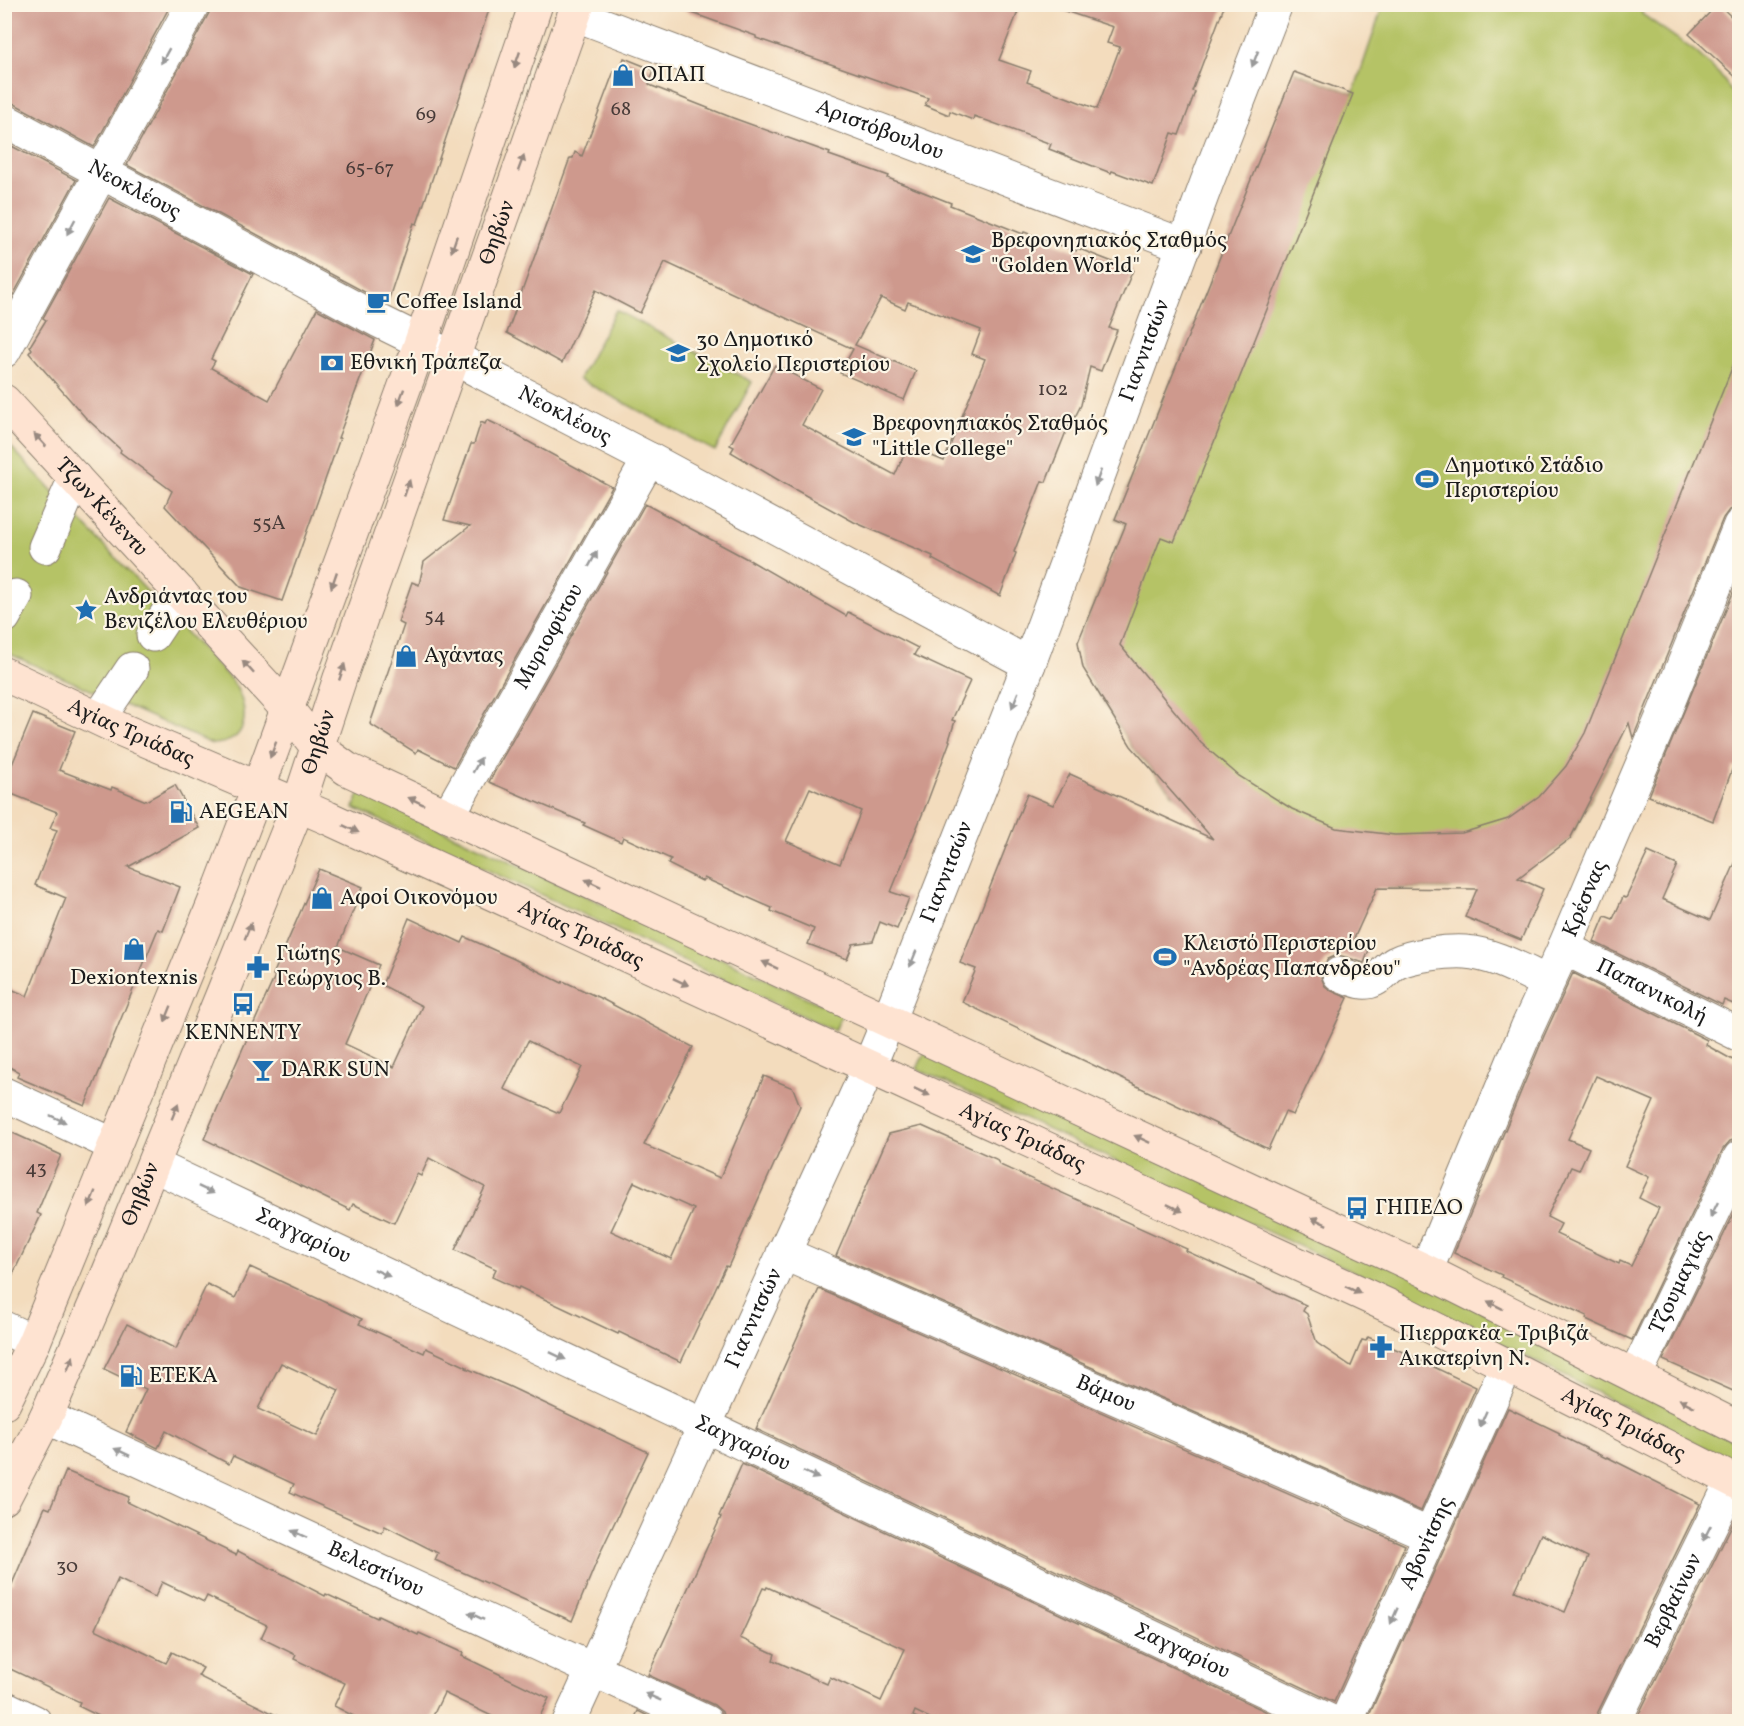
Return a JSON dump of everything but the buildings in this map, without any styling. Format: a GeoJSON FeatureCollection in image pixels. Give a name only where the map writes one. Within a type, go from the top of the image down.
{"type":"FeatureCollection","features":[{"type":"Feature","properties":{"kind":"street"},"geometry":{"type":"LineString","coordinates":[[4,351],[193,4]]}},
{"type":"Feature","properties":{"kind":"street","name":"Θηβών"},"geometry":{"type":"LineString","coordinates":[[4,1403],[34,1342],[221,886],[258,789],[421,342],[536,4]]}},
{"type":"Feature","properties":{"kind":"street","name":"Γιαννιτσών"},"geometry":{"type":"LineString","coordinates":[[569,1722],[888,1021],[1029,664],[1207,182],[1276,4]]}},
{"type":"Feature","properties":{"kind":"street","name":"Θηβών"},"geometry":{"type":"LineString","coordinates":[[4,1498],[46,1417],[104,1285],[298,806],[340,678],[576,9]]}},
{"type":"Feature","properties":{"kind":"street","name":"Αριστόβουλου"},"geometry":{"type":"LineString","coordinates":[[576,9],[1185,246]]}},
{"type":"Feature","properties":{"kind":"street","name":"Νεοκλέους"},"geometry":{"type":"LineString","coordinates":[[4,120],[379,321],[649,459],[1029,664]]}},
{"type":"Feature","properties":{"kind":"street","name":"Τζων Κένεντυ"},"geometry":{"type":"LineString","coordinates":[[4,401],[288,710],[318,748],[347,769],[448,816]]}},
{"type":"Feature","properties":{"kind":"street","name":"Μυριοφύτου"},"geometry":{"type":"LineString","coordinates":[[448,816],[649,459]]}},
{"type":"Feature","properties":{"kind":"street"},"geometry":{"type":"LineString","coordinates":[[45,547],[75,478]]}},
{"type":"Feature","properties":{"kind":"street","name":"Κρέσνας"},"geometry":{"type":"LineString","coordinates":[[1426,1271],[1547,982],[1564,948],[1664,713],[1740,525]]}},
{"type":"Feature","properties":{"kind":"street"},"geometry":{"type":"LineString","coordinates":[[153,635],[181,593]]}},
{"type":"Feature","properties":{"kind":"street"},"geometry":{"type":"LineString","coordinates":[[99,718],[132,669]]}},
{"type":"Feature","properties":{"kind":"street","name":"Αγίας Τριάδας"},"geometry":{"type":"LineString","coordinates":[[4,674],[120,729],[298,806],[1404,1313],[1736,1482]]}},
{"type":"Feature","properties":{"kind":"street"},"geometry":{"type":"LineString","coordinates":[[448,816],[1426,1271],[1740,1429]]}},
{"type":"Feature","properties":{"kind":"street","name":"Παπανικολή"},"geometry":{"type":"LineString","coordinates":[[1564,948],[1740,1035]]}},
{"type":"Feature","properties":{"kind":"street"},"geometry":{"type":"LineString","coordinates":[[1339,974],[1356,982],[1373,981],[1397,963],[1448,952],[1466,952],[1494,958],[1547,982]]}},
{"type":"Feature","properties":{"kind":"street"},"geometry":{"type":"LineString","coordinates":[[4,1094],[114,1145]]}},
{"type":"Feature","properties":{"kind":"street","name":"Τζουμαγιάς"},"geometry":{"type":"LineString","coordinates":[[1635,1376],[1740,1157]]}},
{"type":"Feature","properties":{"kind":"street","name":"Σαγγαρίου"},"geometry":{"type":"LineString","coordinates":[[153,1166],[1332,1722]]}},
{"type":"Feature","properties":{"kind":"street","name":"Βάμου"},"geometry":{"type":"LineString","coordinates":[[783,1253],[1430,1535]]}},
{"type":"Feature","properties":{"kind":"street"},"geometry":{"type":"LineString","coordinates":[[4,1328],[34,1342]]}},
{"type":"Feature","properties":{"kind":"street","name":"Αβονίτσης"},"geometry":{"type":"LineString","coordinates":[[1346,1722],[1507,1365]]}},
{"type":"Feature","properties":{"kind":"street","name":"Βελεστίνου"},"geometry":{"type":"LineString","coordinates":[[46,1417],[706,1722]]}},
{"type":"Feature","properties":{"kind":"street","name":"Βερβαίνων"},"geometry":{"type":"LineString","coordinates":[[1614,1722],[1736,1482]]}},
{"type":"Feature","properties":{"kind":"street"},"geometry":{"type":"LineString","coordinates":[[4,1707],[35,1722]]}},
{"type":"Feature","properties":{"kind":"green space","name":"Δημοτικό Στάδιο Περιστερίου"},"geometry":{"type":"Polygon","coordinates":[[[1642,4],[1642,14],[1696,52],[1719,74],[1739,101],[1739,439],[1649,672],[1613,756],[1570,839],[1547,856],[1508,874],[1449,889],[1387,888],[1217,829],[1172,793],[1131,746],[1083,668],[1078,642],[1126,524],[1115,519],[1295,72],[1353,94],[1383,5],[1642,4]]]}},
{"type":"Feature","properties":{"kind":"green space"},"geometry":{"type":"Polygon","coordinates":[[[616,310],[752,382],[715,451],[579,379],[616,310]]]}},
{"type":"Feature","properties":{"kind":"green space"},"geometry":{"type":"Polygon","coordinates":[[[4,445],[11,447],[233,682],[239,692],[244,713],[244,722],[234,738],[212,744],[5,652],[4,445]]]}},
{"type":"Feature","properties":{"kind":"green space"},"geometry":{"type":"Polygon","coordinates":[[[360,792],[842,1014],[835,1031],[354,808],[360,792]]]}},
{"type":"Feature","properties":{"kind":"green space"},"geometry":{"type":"Polygon","coordinates":[[[925,1052],[1417,1278],[1739,1443],[1739,1465],[1409,1297],[917,1069],[925,1052]]]}},
{"type":"Feature","properties":{"kind":"place","name":"ΟΠΑΠ"},"geometry":{"type":"Point","coordinates":[623,75]}},
{"type":"Feature","properties":{"kind":"place","name":"Βρεφονηπιακός Σταθμός \"Golden World\""},"geometry":{"type":"Point","coordinates":[973,254]}},
{"type":"Feature","properties":{"kind":"place","name":"Coffee Island"},"geometry":{"type":"Point","coordinates":[378,302]}},
{"type":"Feature","properties":{"kind":"place","name":"3ο Δημοτικό Σχολείο Περιστερίου"},"geometry":{"type":"Point","coordinates":[678,353]}},
{"type":"Feature","properties":{"kind":"place","name":"Εθνική Τράπεζα"},"geometry":{"type":"Point","coordinates":[332,363]}},
{"type":"Feature","properties":{"kind":"place","name":"Βρεφονηπιακός Σταθμός \"Little College\""},"geometry":{"type":"Point","coordinates":[854,437]}},
{"type":"Feature","properties":{"kind":"place","name":"Δημοτικό Στάδιο Περιστερίου"},"geometry":{"type":"Point","coordinates":[1427,479]}},
{"type":"Feature","properties":{"kind":"place","name":"Ανδριάντας του Βενιζέλου Ελευθέριου"},"geometry":{"type":"Point","coordinates":[86,610]}},
{"type":"Feature","properties":{"kind":"place","name":"Αγάντας"},"geometry":{"type":"Point","coordinates":[406,656]}},
{"type":"Feature","properties":{"kind":"place","name":"AEGEAN"},"geometry":{"type":"Point","coordinates":[181,812]}},
{"type":"Feature","properties":{"kind":"place","name":"Αφοί Οικονόμου"},"geometry":{"type":"Point","coordinates":[322,898]}},
{"type":"Feature","properties":{"kind":"place","name":"Dexiontexnis"},"geometry":{"type":"Point","coordinates":[134,949]}},
{"type":"Feature","properties":{"kind":"place","name":"Κλειστό Περιστερίου \"Ανδρέας Παπανδρέου\""},"geometry":{"type":"Point","coordinates":[1165,957]}},
{"type":"Feature","properties":{"kind":"place","name":"Γιώτης Γεώργιος Β."},"geometry":{"type":"Point","coordinates":[258,967]}},
{"type":"Feature","properties":{"kind":"place","name":"ΚΕΝΝΕΝΤΥ"},"geometry":{"type":"Point","coordinates":[243,1004]}},
{"type":"Feature","properties":{"kind":"place","name":"DARK SUN"},"geometry":{"type":"Point","coordinates":[263,1070]}},
{"type":"Feature","properties":{"kind":"place","name":"ΓΗΠΕΔΟ"},"geometry":{"type":"Point","coordinates":[1357,1208]}},
{"type":"Feature","properties":{"kind":"place","name":"Πιερρακέα - Τριβιζά Αικατερίνη Ν."},"geometry":{"type":"Point","coordinates":[1381,1347]}},
{"type":"Feature","properties":{"kind":"place","name":"ΕΤΕΚΑ"},"geometry":{"type":"Point","coordinates":[131,1376]}}]}
